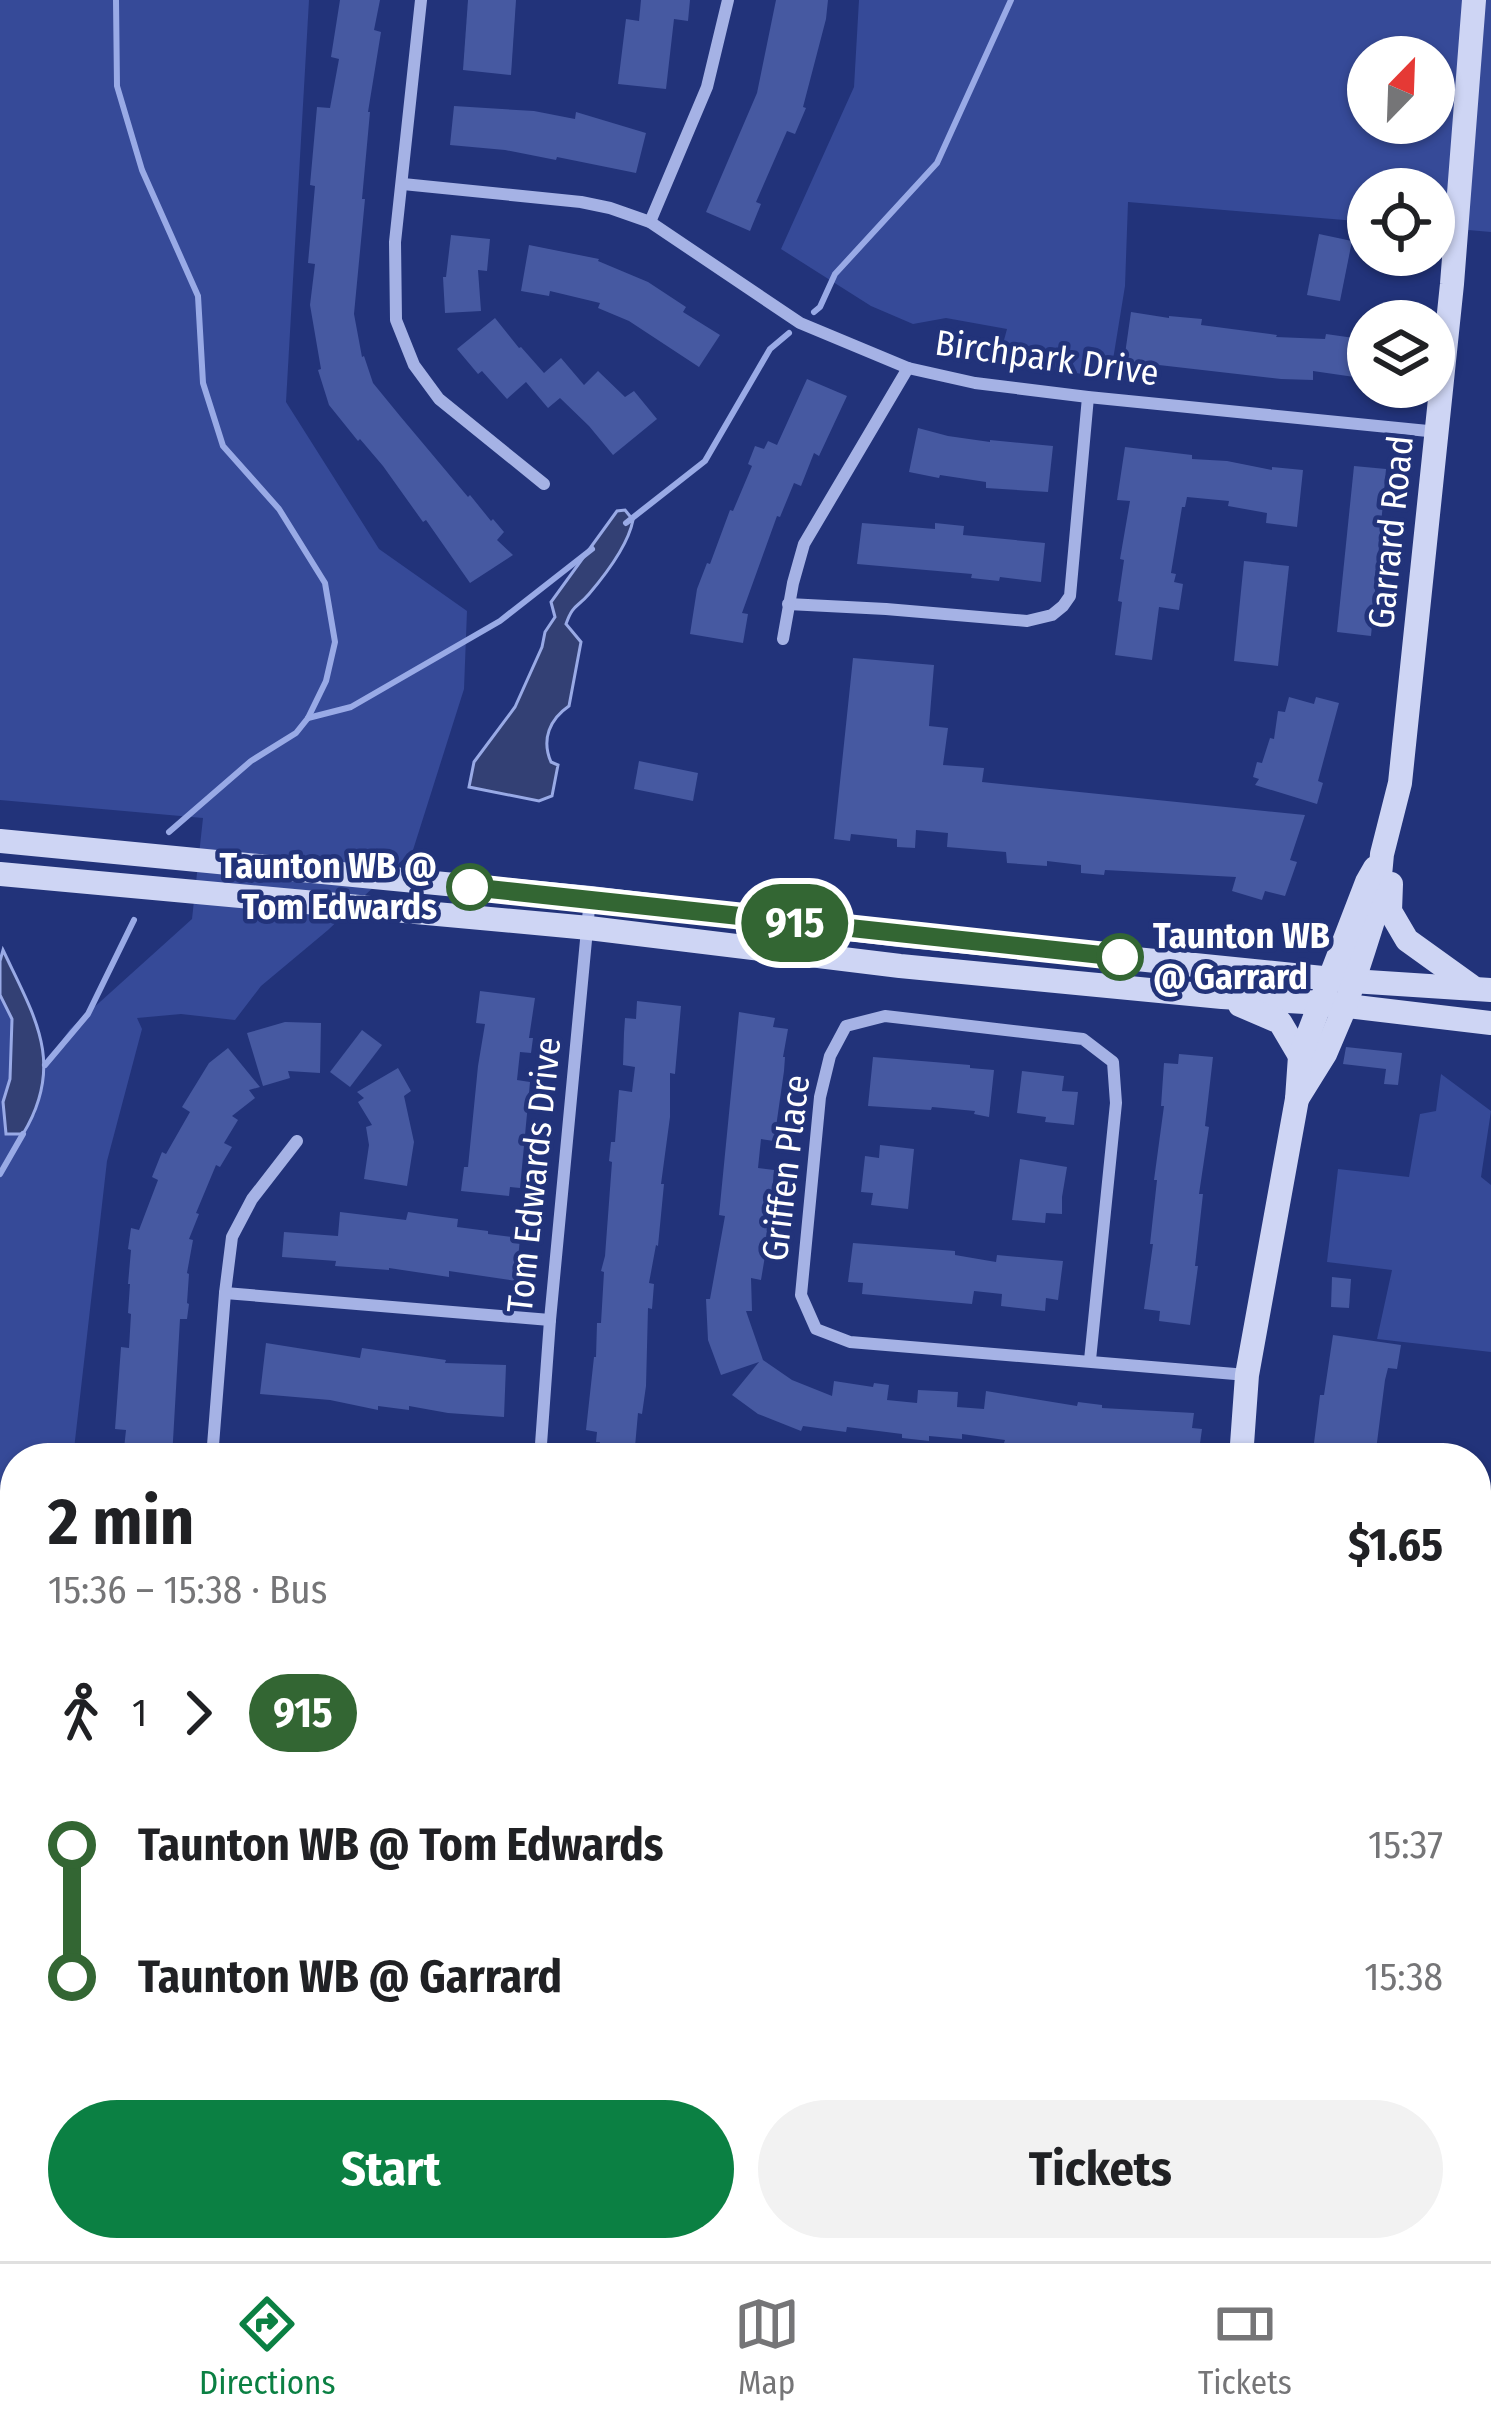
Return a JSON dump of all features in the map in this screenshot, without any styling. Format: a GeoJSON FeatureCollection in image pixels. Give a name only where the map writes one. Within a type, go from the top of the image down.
{"type":"FeatureCollection","features":[{"type":"Feature","properties":{"kind":"main road","name":"Garrard Road"},"geometry":{"type":"LineString","coordinates":[[1297,1100],[1325,1054],[1333,1005],[1367,882],[1392,822],[1408,718],[1438,432],[1474,0]]}},
{"type":"Feature","properties":{"kind":"main road"},"geometry":{"type":"LineString","coordinates":[[1392,822],[1390,911],[1407,940],[1482,989]]}},
{"type":"Feature","properties":{"kind":"main road"},"geometry":{"type":"LineString","coordinates":[[0,841],[590,898],[900,935],[1482,989]]}},
{"type":"Feature","properties":{"kind":"main road"},"geometry":{"type":"LineString","coordinates":[[0,874],[589,928],[900,966],[1491,1022]]}},
{"type":"Feature","properties":{"kind":"main road"},"geometry":{"type":"LineString","coordinates":[[1222,998],[1280,1022],[1300,1056]]}},
{"type":"Feature","properties":{"kind":"main road","name":"Garrard Road"},"geometry":{"type":"LineString","coordinates":[[1242,1443],[1247,1375],[1297,1100],[1300,1056],[1333,1005]]}},
{"type":"Feature","properties":{"kind":"street"},"geometry":{"type":"LineString","coordinates":[[421,0],[395,242],[396,320],[414,364],[439,399],[544,484]]}},
{"type":"Feature","properties":{"kind":"street"},"geometry":{"type":"LineString","coordinates":[[650,222],[707,87],[728,0]]}},
{"type":"Feature","properties":{"kind":"street","name":"Birchpark Drive"},"geometry":{"type":"LineString","coordinates":[[403,184],[580,202],[650,222],[800,322],[908,368],[975,383],[1088,398],[1438,432]]}},
{"type":"Feature","properties":{"kind":"street"},"geometry":{"type":"LineString","coordinates":[[783,639],[804,544],[908,368]]}},
{"type":"Feature","properties":{"kind":"street"},"geometry":{"type":"LineString","coordinates":[[788,604],[1028,622],[1052,615],[1070,596],[1088,398]]}},
{"type":"Feature","properties":{"kind":"street","name":"Tom Edwards Drive"},"geometry":{"type":"LineString","coordinates":[[541,1443],[590,898]]}},
{"type":"Feature","properties":{"kind":"street","name":"Griffen Place"},"geometry":{"type":"LineString","coordinates":[[1090,1360],[1116,1103],[1113,1062],[1083,1039],[885,1016],[846,1027],[830,1056],[820,1097],[801,1295],[816,1329],[850,1342],[1247,1375]]}},
{"type":"Feature","properties":{"kind":"street"},"geometry":{"type":"LineString","coordinates":[[213,1443],[232,1237],[252,1199],[297,1141]]}},
{"type":"Feature","properties":{"kind":"street"},"geometry":{"type":"LineString","coordinates":[[225,1292],[550,1320]]}},
{"type":"Feature","properties":{"kind":"shaded area"},"geometry":{"type":"Polygon","coordinates":[[[0,0],[309,0],[286,402],[379,549],[467,611],[464,689],[413,850],[261,986],[235,1020],[181,1014],[137,1018],[142,1029],[107,1161],[75,1443],[0,1443],[0,995],[12,1019],[10,1079],[3,1102],[35,1115],[45,1065],[70,1029],[192,919],[203,818],[0,800],[0,0]]]}},
{"type":"Feature","properties":{"kind":"shaded area"},"geometry":{"type":"Polygon","coordinates":[[[859,0],[1491,0],[1491,232],[1455,229],[1455,168],[1347,168],[1347,220],[1128,202],[1125,286],[1110,378],[1035,367],[1000,355],[1007,329],[946,318],[913,324],[871,306],[781,249],[854,87],[859,0]]]}},
{"type":"Feature","properties":{"kind":"shaded area"},"geometry":{"type":"Polygon","coordinates":[[[625,510],[633,520],[621,550],[566,624],[581,642],[569,706],[552,723],[547,738],[551,762],[558,765],[552,796],[539,801],[469,787],[474,762],[515,707],[542,647],[555,617],[551,602],[617,511],[625,510]]]}},
{"type":"Feature","properties":{"kind":"shaded area"},"geometry":{"type":"Polygon","coordinates":[[[3,950],[34,1019],[44,1062],[36,1108],[23,1134],[6,1134],[3,1102],[10,1079],[12,1019],[0,995],[3,950]]]}},
{"type":"Feature","properties":{"kind":"shaded area"},"geometry":{"type":"Polygon","coordinates":[[[1441,1074],[1491,1111],[1481,1177],[1491,1185],[1491,1352],[1377,1339],[1392,1270],[1327,1262],[1338,1169],[1409,1177],[1420,1114],[1436,1111],[1441,1074]]]}},
{"type":"Feature","properties":{"kind":"building"},"geometry":{"type":"Polygon","coordinates":[[[340,0],[380,0],[374,30],[381,32],[368,112],[354,314],[362,357],[373,383],[468,497],[504,532],[497,540],[513,555],[470,583],[426,520],[329,405],[318,370],[310,305],[315,264],[308,263],[315,186],[310,185],[317,107],[330,108],[339,59],[331,57],[340,0]]]}},
{"type":"Feature","properties":{"kind":"building"},"geometry":{"type":"Polygon","coordinates":[[[468,0],[516,0],[511,75],[463,70],[468,0]]]}},
{"type":"Feature","properties":{"kind":"building"},"geometry":{"type":"Polygon","coordinates":[[[641,0],[690,0],[688,21],[674,19],[666,89],[618,84],[626,19],[639,21],[641,0]]]}},
{"type":"Feature","properties":{"kind":"building"},"geometry":{"type":"Polygon","coordinates":[[[776,0],[828,0],[806,108],[795,134],[787,131],[756,202],[761,204],[750,231],[706,212],[757,93],[776,0]]]}},
{"type":"Feature","properties":{"kind":"building"},"geometry":{"type":"Polygon","coordinates":[[[454,106],[575,119],[576,112],[646,133],[636,173],[557,157],[450,145],[454,106]]]}},
{"type":"Feature","properties":{"kind":"building"},"geometry":{"type":"Polygon","coordinates":[[[1319,234],[1347,240],[1340,301],[1307,295],[1319,234]]]}},
{"type":"Feature","properties":{"kind":"building"},"geometry":{"type":"Polygon","coordinates":[[[451,235],[490,239],[487,271],[478,270],[481,311],[445,313],[443,277],[451,235]]]}},
{"type":"Feature","properties":{"kind":"building"},"geometry":{"type":"Polygon","coordinates":[[[529,245],[599,259],[648,282],[720,335],[699,367],[629,321],[598,308],[600,303],[550,291],[549,296],[521,291],[529,245]]]}},
{"type":"Feature","properties":{"kind":"building"},"geometry":{"type":"Polygon","coordinates":[[[1131,312],[1202,319],[1201,325],[1276,337],[1347,337],[1347,376],[1313,371],[1313,380],[1124,361],[1131,312]]]}},
{"type":"Feature","properties":{"kind":"building"},"geometry":{"type":"Polygon","coordinates":[[[495,318],[544,373],[561,358],[584,385],[598,371],[625,397],[634,391],[657,419],[613,455],[560,398],[548,408],[526,382],[507,399],[457,349],[495,318]]]}},
{"type":"Feature","properties":{"kind":"building"},"geometry":{"type":"Polygon","coordinates":[[[807,379],[847,396],[819,456],[814,453],[801,486],[794,483],[777,516],[742,613],[748,614],[743,643],[690,634],[697,589],[752,466],[748,464],[755,446],[764,449],[768,441],[777,445],[807,379]]]}},
{"type":"Feature","properties":{"kind":"building"},"geometry":{"type":"Polygon","coordinates":[[[918,428],[990,442],[1053,446],[1048,492],[986,488],[986,482],[909,472],[918,428]]]}},
{"type":"Feature","properties":{"kind":"building"},"geometry":{"type":"Polygon","coordinates":[[[1125,447],[1272,470],[1303,470],[1297,527],[1266,523],[1267,513],[1228,506],[1229,501],[1187,497],[1171,573],[1176,574],[1174,582],[1183,584],[1179,610],[1159,607],[1152,660],[1115,655],[1122,602],[1118,601],[1124,560],[1120,559],[1130,501],[1117,500],[1125,447]]]}},
{"type":"Feature","properties":{"kind":"building"},"geometry":{"type":"Polygon","coordinates":[[[1354,466],[1386,469],[1371,636],[1337,632],[1354,466]]]}},
{"type":"Feature","properties":{"kind":"building"},"geometry":{"type":"Polygon","coordinates":[[[862,523],[935,529],[935,523],[964,526],[963,535],[1045,543],[1041,582],[857,564],[862,523]]]}},
{"type":"Feature","properties":{"kind":"building"},"geometry":{"type":"Polygon","coordinates":[[[1244,561],[1289,566],[1278,666],[1234,661],[1244,561]]]}},
{"type":"Feature","properties":{"kind":"building"},"geometry":{"type":"Polygon","coordinates":[[[853,658],[934,665],[929,726],[948,728],[943,765],[984,768],[982,782],[1305,815],[1290,860],[1297,862],[1285,896],[1265,891],[1262,900],[1232,891],[1236,877],[1105,870],[1104,875],[1081,873],[1081,865],[1007,863],[1006,852],[947,847],[948,833],[916,830],[915,848],[897,847],[897,839],[851,834],[850,841],[834,839],[853,658]]]}},
{"type":"Feature","properties":{"kind":"building"},"geometry":{"type":"Polygon","coordinates":[[[1289,697],[1314,704],[1316,697],[1339,703],[1318,781],[1323,783],[1317,804],[1255,785],[1257,762],[1262,763],[1270,738],[1274,739],[1278,711],[1285,712],[1289,697]]]}},
{"type":"Feature","properties":{"kind":"building"},"geometry":{"type":"Polygon","coordinates":[[[639,761],[698,773],[693,801],[634,789],[639,761]]]}},
{"type":"Feature","properties":{"kind":"building"},"geometry":{"type":"Polygon","coordinates":[[[480,991],[535,998],[531,1053],[520,1052],[517,1080],[530,1082],[520,1188],[510,1187],[509,1196],[461,1191],[485,1024],[476,1023],[480,991]]]}},
{"type":"Feature","properties":{"kind":"building"},"geometry":{"type":"Polygon","coordinates":[[[637,1001],[681,1006],[675,1074],[670,1073],[658,1246],[649,1283],[654,1284],[652,1309],[648,1308],[642,1414],[638,1413],[635,1443],[600,1443],[597,1432],[586,1430],[597,1323],[601,1323],[611,1142],[615,1142],[619,1090],[632,1092],[635,1067],[623,1065],[625,1018],[636,1019],[637,1001]]]}},
{"type":"Feature","properties":{"kind":"building"},"geometry":{"type":"Polygon","coordinates":[[[739,1012],[775,1018],[773,1027],[788,1029],[774,1141],[761,1139],[758,1168],[774,1170],[768,1238],[761,1280],[751,1278],[752,1311],[746,1311],[763,1360],[792,1380],[832,1396],[834,1381],[889,1385],[887,1400],[917,1403],[918,1390],[958,1392],[957,1407],[984,1409],[986,1391],[1077,1406],[1078,1402],[1102,1408],[1194,1413],[1192,1428],[1202,1429],[1200,1443],[1004,1443],[962,1434],[962,1439],[929,1436],[929,1441],[847,1427],[846,1432],[803,1426],[801,1431],[758,1414],[732,1395],[759,1362],[721,1375],[708,1340],[706,1299],[710,1299],[725,1216],[719,1215],[739,1012]]]}},
{"type":"Feature","properties":{"kind":"building"},"geometry":{"type":"Polygon","coordinates":[[[285,1022],[321,1023],[320,1073],[288,1071],[290,1078],[263,1086],[247,1033],[285,1022]]]}},
{"type":"Feature","properties":{"kind":"building"},"geometry":{"type":"Polygon","coordinates":[[[362,1030],[382,1045],[350,1087],[330,1072],[362,1030]]]}},
{"type":"Feature","properties":{"kind":"building"},"geometry":{"type":"Polygon","coordinates":[[[1346,1047],[1402,1053],[1398,1085],[1384,1084],[1386,1069],[1343,1064],[1346,1047]]]}},
{"type":"Feature","properties":{"kind":"building"},"geometry":{"type":"Polygon","coordinates":[[[228,1048],[260,1087],[249,1090],[255,1098],[232,1116],[238,1120],[224,1143],[232,1147],[220,1167],[216,1165],[189,1239],[193,1240],[187,1273],[189,1304],[187,1319],[180,1319],[173,1443],[125,1443],[126,1430],[115,1429],[121,1347],[129,1348],[131,1228],[139,1230],[158,1180],[152,1177],[162,1152],[166,1154],[190,1112],[182,1107],[209,1063],[228,1048]]]}},
{"type":"Feature","properties":{"kind":"building"},"geometry":{"type":"Polygon","coordinates":[[[1179,1054],[1213,1057],[1190,1325],[1159,1321],[1160,1311],[1144,1309],[1153,1244],[1164,1063],[1178,1064],[1179,1054]]]}},
{"type":"Feature","properties":{"kind":"building"},"geometry":{"type":"Polygon","coordinates":[[[873,1057],[994,1070],[989,1117],[932,1107],[868,1106],[873,1057]]]}},
{"type":"Feature","properties":{"kind":"building"},"geometry":{"type":"Polygon","coordinates":[[[398,1068],[411,1091],[404,1096],[414,1142],[407,1186],[364,1179],[369,1145],[366,1127],[372,1125],[358,1102],[364,1098],[357,1092],[398,1068]]]}},
{"type":"Feature","properties":{"kind":"building"},"geometry":{"type":"Polygon","coordinates":[[[1022,1071],[1064,1076],[1062,1091],[1078,1092],[1074,1125],[1017,1113],[1022,1071]]]}},
{"type":"Feature","properties":{"kind":"building"},"geometry":{"type":"Polygon","coordinates":[[[880,1145],[914,1149],[908,1209],[871,1205],[873,1193],[861,1192],[865,1156],[879,1158],[880,1145]]]}},
{"type":"Feature","properties":{"kind":"building"},"geometry":{"type":"Polygon","coordinates":[[[1020,1159],[1067,1167],[1062,1214],[1046,1213],[1045,1223],[1012,1220],[1020,1159]]]}},
{"type":"Feature","properties":{"kind":"building"},"geometry":{"type":"Polygon","coordinates":[[[340,1212],[406,1220],[408,1212],[458,1219],[457,1227],[520,1238],[516,1281],[282,1257],[284,1232],[338,1236],[340,1212]]]}},
{"type":"Feature","properties":{"kind":"building"},"geometry":{"type":"Polygon","coordinates":[[[853,1243],[955,1251],[955,1255],[996,1262],[997,1255],[1063,1261],[1058,1300],[1046,1298],[1045,1311],[1001,1306],[1002,1294],[974,1291],[972,1304],[862,1294],[863,1283],[848,1282],[853,1243]]]}},
{"type":"Feature","properties":{"kind":"building"},"geometry":{"type":"Polygon","coordinates":[[[1332,1277],[1351,1279],[1349,1308],[1331,1307],[1332,1277]]]}},
{"type":"Feature","properties":{"kind":"building"},"geometry":{"type":"Polygon","coordinates":[[[1333,1335],[1401,1345],[1397,1369],[1388,1368],[1385,1380],[1377,1443],[1314,1443],[1320,1395],[1324,1395],[1333,1335]]]}},
{"type":"Feature","properties":{"kind":"building"},"geometry":{"type":"Polygon","coordinates":[[[266,1343],[360,1358],[362,1348],[445,1363],[506,1365],[504,1417],[409,1406],[409,1410],[378,1406],[378,1410],[260,1394],[266,1343]]]}},
{"type":"Feature","properties":{"kind":"waterway"},"geometry":{"type":"LineString","coordinates":[[116,0],[117,86],[142,170],[198,296],[203,383],[223,446],[279,509],[325,583],[335,642],[326,681],[296,733],[251,761],[169,832]]}},
{"type":"Feature","properties":{"kind":"waterway"},"geometry":{"type":"LineString","coordinates":[[814,312],[835,274],[937,163],[1011,0]]}},
{"type":"Feature","properties":{"kind":"waterway"},"geometry":{"type":"LineString","coordinates":[[626,523],[705,461],[770,349],[789,333]]}},
{"type":"Feature","properties":{"kind":"waterway"},"geometry":{"type":"LineString","coordinates":[[308,718],[351,707],[500,621],[592,549]]}},
{"type":"Feature","properties":{"kind":"waterway"},"geometry":{"type":"LineString","coordinates":[[45,1065],[88,1014],[134,920]]}},
{"type":"Feature","properties":{"kind":"waterway"},"geometry":{"type":"LineString","coordinates":[[0,1174],[23,1134]]}},
{"type":"Feature","properties":{"kind":"bus line","name":"915"},"geometry":{"type":"LineString","coordinates":[[470,887],[1120,957]]}},
{"type":"Feature","properties":{"kind":"place","name":"Taunton WB @ Tom Edwards"},"geometry":{"type":"Point","coordinates":[470,887]}},
{"type":"Feature","properties":{"kind":"place","name":"Taunton WB @ Garrard"},"geometry":{"type":"Point","coordinates":[1120,957]}}]}
